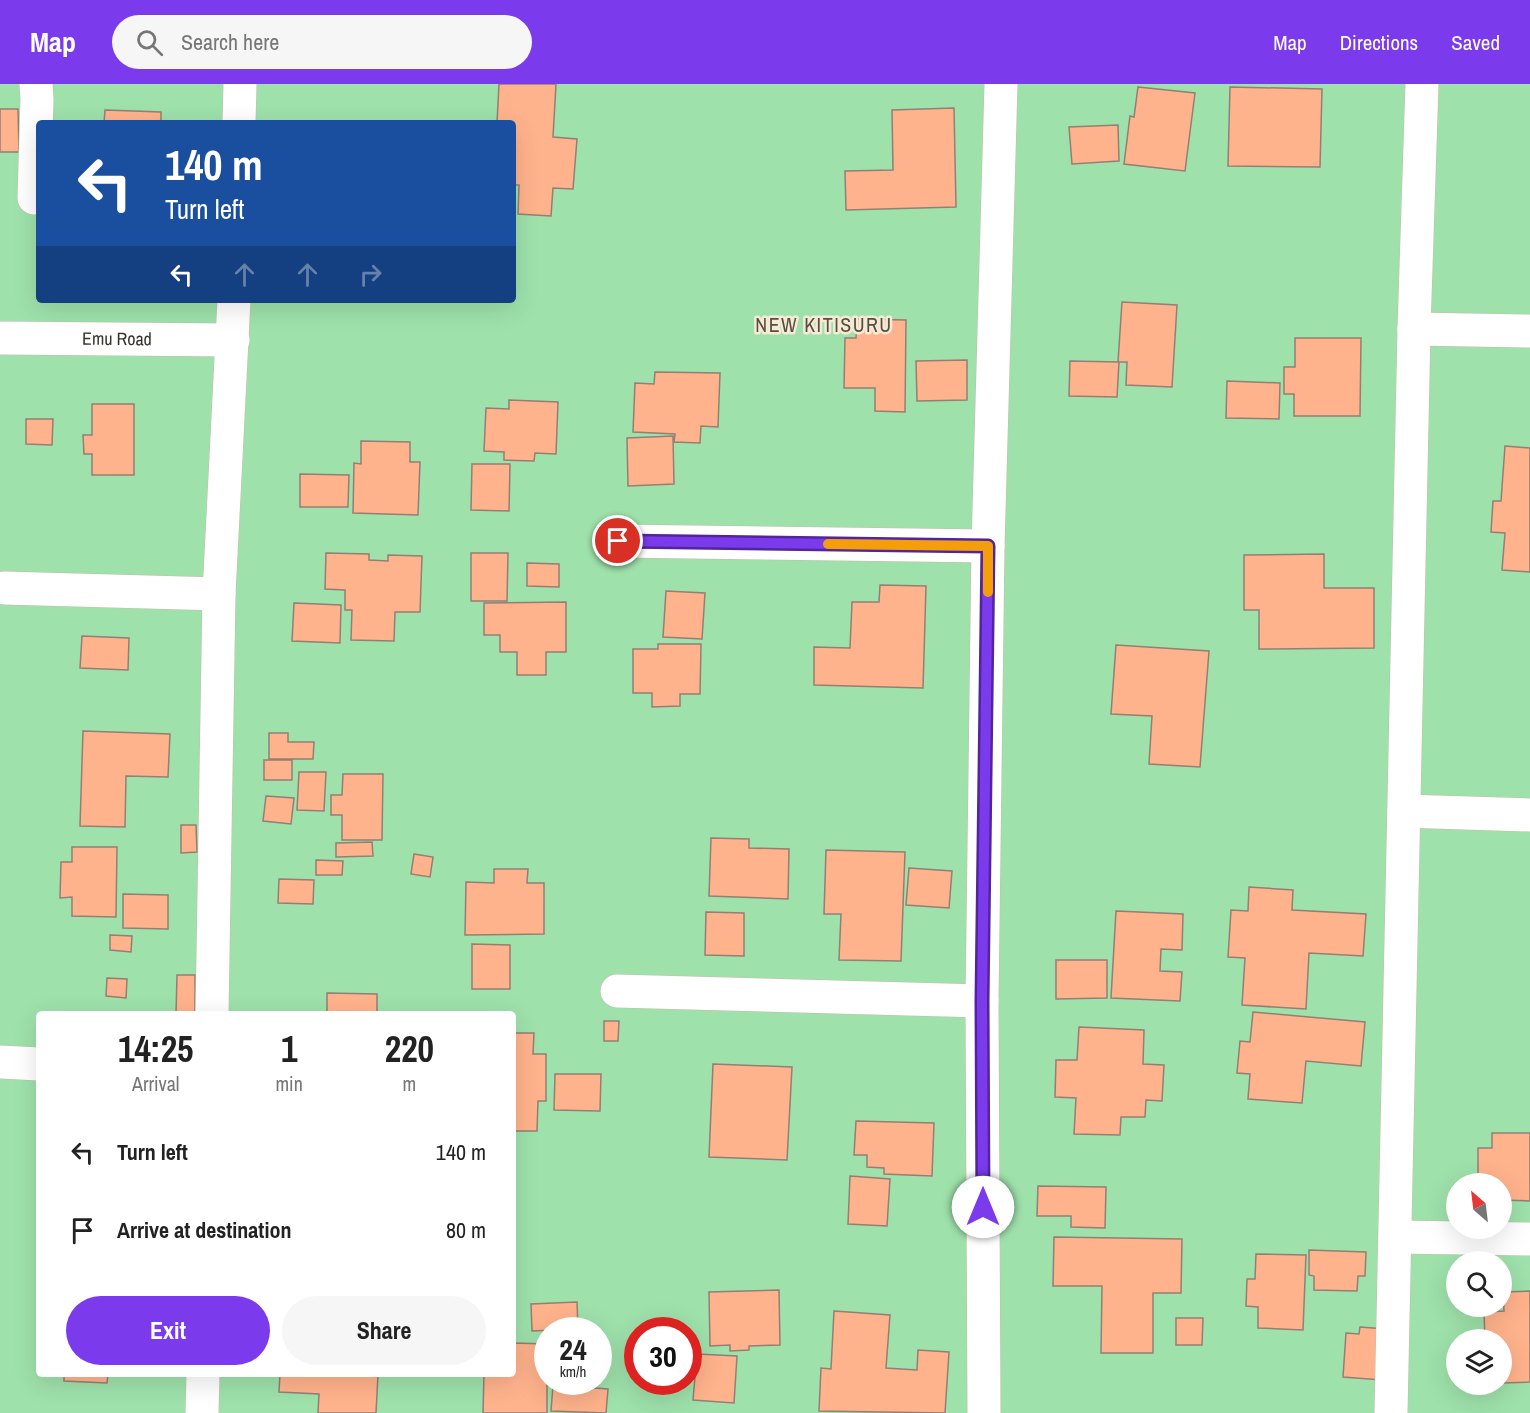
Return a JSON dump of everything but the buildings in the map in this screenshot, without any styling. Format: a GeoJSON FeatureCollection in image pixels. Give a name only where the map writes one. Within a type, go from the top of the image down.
{"type":"FeatureCollection","features":[{"type":"Feature","properties":{"kind":"street"},"geometry":{"type":"LineString","coordinates":[[36,84],[36,120]]}},
{"type":"Feature","properties":{"kind":"street"},"geometry":{"type":"LineString","coordinates":[[239,120],[240,84]]}},
{"type":"Feature","properties":{"kind":"street"},"geometry":{"type":"LineString","coordinates":[[984,1413],[982,1001],[988,546],[1001,84]]}},
{"type":"Feature","properties":{"kind":"street"},"geometry":{"type":"LineString","coordinates":[[1391,1413],[1414,329],[1422,84]]}},
{"type":"Feature","properties":{"kind":"street"},"geometry":{"type":"LineString","coordinates":[[34,198],[36,132]]}},
{"type":"Feature","properties":{"kind":"street"},"geometry":{"type":"LineString","coordinates":[[212,1011],[219,594],[234,303]]}},
{"type":"Feature","properties":{"kind":"street"},"geometry":{"type":"LineString","coordinates":[[1414,329],[1530,331]]}},
{"type":"Feature","properties":{"kind":"street","name":"Emu Road"},"geometry":{"type":"LineString","coordinates":[[0,338],[233,340]]}},
{"type":"Feature","properties":{"kind":"street"},"geometry":{"type":"LineString","coordinates":[[618,541],[988,546]]}},
{"type":"Feature","properties":{"kind":"street"},"geometry":{"type":"LineString","coordinates":[[4,588],[219,594]]}},
{"type":"Feature","properties":{"kind":"street"},"geometry":{"type":"LineString","coordinates":[[1404,812],[1530,815]]}},
{"type":"Feature","properties":{"kind":"street"},"geometry":{"type":"LineString","coordinates":[[617,991],[982,1001]]}},
{"type":"Feature","properties":{"kind":"street"},"geometry":{"type":"LineString","coordinates":[[0,1062],[36,1064]]}},
{"type":"Feature","properties":{"kind":"street"},"geometry":{"type":"LineString","coordinates":[[1396,1237],[1530,1239]]}},
{"type":"Feature","properties":{"kind":"street"},"geometry":{"type":"LineString","coordinates":[[202,1413],[203,1377]]}},
{"type":"Feature","properties":{"kind":"green space"},"geometry":{"type":"Polygon","coordinates":[[[0,84],[1530,84],[1530,1413],[0,1413],[0,84]]]}},
{"type":"Feature","properties":{"kind":"slow traffic"},"geometry":{"type":"LineString","coordinates":[[828,544],[988,546],[988,592]]}},
{"type":"Feature","properties":{"kind":"district","name":"NEW KITISURU"},"geometry":{"type":"Point","coordinates":[824,325]}},
{"type":"Feature","properties":{"kind":"route"},"geometry":{"type":"LineString","coordinates":[[618,541],[988,546],[982,1001],[983,1207]]}}]}
